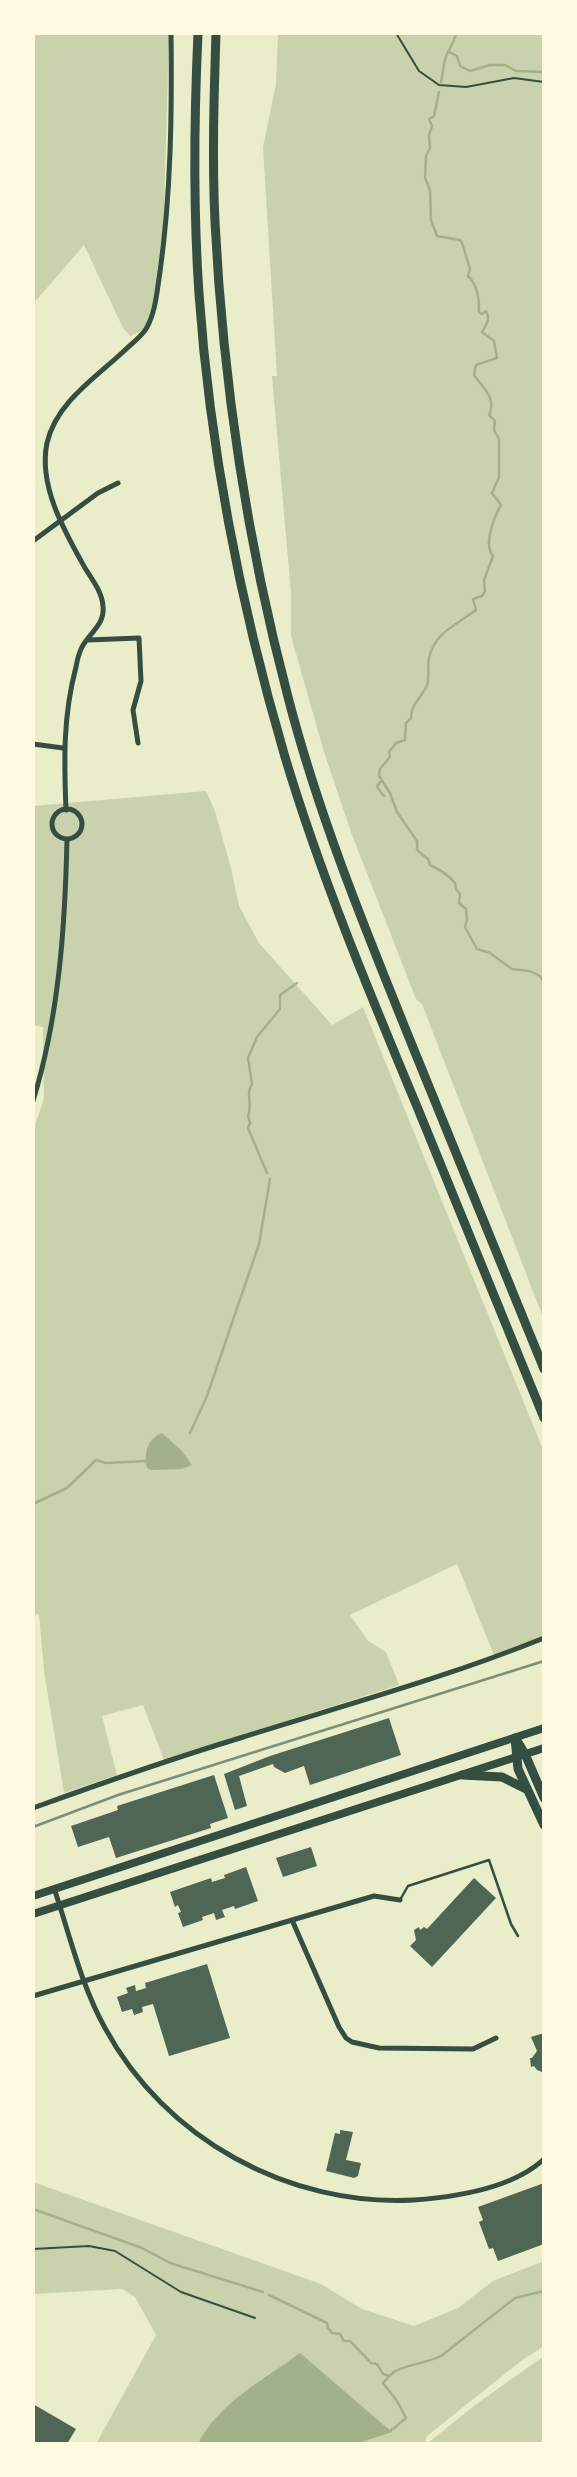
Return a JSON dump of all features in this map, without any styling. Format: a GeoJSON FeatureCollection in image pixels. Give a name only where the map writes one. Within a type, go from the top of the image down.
{"type":"FeatureCollection","features":[{"type":"Feature","properties":{"kind":"highway"},"geometry":{"type":"LineString","coordinates":[[198,33],[194,126],[199,298],[215,436],[238,568],[257,652],[286,761],[345,930],[544,1418]]}},
{"type":"Feature","properties":{"kind":"highway"},"geometry":{"type":"LineString","coordinates":[[216,33],[215,220],[225,360],[234,430],[263,597],[288,699],[329,833],[363,923],[544,1369]]}},
{"type":"Feature","properties":{"kind":"highway"},"geometry":{"type":"LineString","coordinates":[[515,1738],[544,1798]]}},
{"type":"Feature","properties":{"kind":"highway"},"geometry":{"type":"LineString","coordinates":[[515,1738],[515,1757],[526,1790],[544,1825]]}},
{"type":"Feature","properties":{"kind":"highway"},"geometry":{"type":"LineString","coordinates":[[462,1775],[502,1777],[526,1790]]}},
{"type":"Feature","properties":{"kind":"main road"},"geometry":{"type":"LineString","coordinates":[[33,1896],[544,1728]]}},
{"type":"Feature","properties":{"kind":"main road"},"geometry":{"type":"LineString","coordinates":[[33,1913],[544,1748]]}},
{"type":"Feature","properties":{"kind":"street"},"geometry":{"type":"LineString","coordinates":[[66,810],[63,748],[76,667],[81,650],[101,621],[103,601],[61,520],[47,475],[46,452],[51,431],[61,411],[142,334],[152,312],[163,246],[172,133],[171,33]]}},
{"type":"Feature","properties":{"kind":"street"},"geometry":{"type":"LineString","coordinates":[[33,541],[98,493],[118,484]]}},
{"type":"Feature","properties":{"kind":"street"},"geometry":{"type":"LineString","coordinates":[[88,640],[139,638],[141,681],[133,710],[138,743]]}},
{"type":"Feature","properties":{"kind":"street"},"geometry":{"type":"LineString","coordinates":[[33,744],[63,748]]}},
{"type":"Feature","properties":{"kind":"street"},"geometry":{"type":"LineString","coordinates":[[66,810],[76,813],[81,821],[76,835],[67,839],[57,836],[52,827],[54,817],[66,810]]}},
{"type":"Feature","properties":{"kind":"street"},"geometry":{"type":"LineString","coordinates":[[33,1101],[53,1017],[61,966],[67,839]]}},
{"type":"Feature","properties":{"kind":"street"},"geometry":{"type":"LineString","coordinates":[[33,1808],[240,1738],[465,1669],[544,1638]]}},
{"type":"Feature","properties":{"kind":"street"},"geometry":{"type":"LineString","coordinates":[[54,1888],[83,1982],[105,2028],[146,2087],[202,2138],[232,2157],[268,2175],[337,2196],[375,2200],[412,2200],[452,2195],[496,2184],[536,2166],[544,2159]]}},
{"type":"Feature","properties":{"kind":"street"},"geometry":{"type":"LineString","coordinates":[[33,1996],[374,1896],[400,1900]]}},
{"type":"Feature","properties":{"kind":"street"},"geometry":{"type":"LineString","coordinates":[[292,1920],[339,2027],[352,2042],[379,2048],[473,2049],[496,2038]]}},
{"type":"Feature","properties":{"kind":"lane"},"geometry":{"type":"LineString","coordinates":[[400,1900],[408,1886],[489,1860],[511,1924],[518,1936]]}},
{"type":"Feature","properties":{"kind":"path"},"geometry":{"type":"LineString","coordinates":[[396,33],[419,71],[439,85],[466,87],[514,78],[544,82]]}},
{"type":"Feature","properties":{"kind":"path"},"geometry":{"type":"LineString","coordinates":[[33,2249],[89,2246],[115,2251],[181,2291],[255,2318]]}},
{"type":"Feature","properties":{"kind":"shaded area"},"geometry":{"type":"Polygon","coordinates":[[[33,33],[169,33],[163,246],[156,294],[146,329],[130,336],[123,328],[84,245],[33,304],[33,33]]]}},
{"type":"Feature","properties":{"kind":"shaded area"},"geometry":{"type":"Polygon","coordinates":[[[278,33],[544,33],[544,1320],[422,1004],[416,999],[352,835],[324,752],[291,636],[291,593],[272,376],[277,376],[263,147],[276,84],[278,33]]]}},
{"type":"Feature","properties":{"kind":"shaded area"},"geometry":{"type":"Polygon","coordinates":[[[206,791],[215,811],[239,906],[259,943],[332,1025],[363,1007],[544,1452],[544,1636],[494,1655],[457,1564],[350,1615],[368,1641],[386,1652],[399,1685],[164,1760],[143,1705],[102,1716],[117,1775],[64,1793],[44,1671],[39,1614],[33,1615],[33,1131],[44,1099],[43,1027],[33,1025],[33,806],[206,791]]]}},
{"type":"Feature","properties":{"kind":"shaded area"},"geometry":{"type":"Polygon","coordinates":[[[162,1433],[181,1450],[192,1465],[182,1469],[147,1468],[148,1447],[157,1435],[162,1433]]]}},
{"type":"Feature","properties":{"kind":"shaded area"},"geometry":{"type":"Polygon","coordinates":[[[33,2182],[321,2284],[362,2309],[414,2326],[458,2308],[493,2281],[544,2261],[544,2346],[521,2361],[427,2436],[425,2441],[428,2443],[475,2405],[544,2356],[544,2444],[96,2444],[156,2335],[135,2297],[122,2289],[33,2294],[33,2182]]]}},
{"type":"Feature","properties":{"kind":"shaded area"},"geometry":{"type":"Polygon","coordinates":[[[300,2353],[386,2427],[390,2430],[392,2428],[392,2432],[356,2444],[198,2444],[217,2416],[230,2404],[300,2353]]]}},
{"type":"Feature","properties":{"kind":"building"},"geometry":{"type":"Polygon","coordinates":[[[389,1718],[401,1755],[310,1785],[304,1766],[285,1773],[273,1764],[239,1776],[247,1806],[235,1810],[224,1774],[270,1756],[389,1718]]]}},
{"type":"Feature","properties":{"kind":"building"},"geometry":{"type":"Polygon","coordinates":[[[214,1775],[228,1818],[210,1824],[211,1828],[116,1858],[109,1837],[78,1847],[71,1826],[118,1810],[117,1806],[214,1775]]]}},
{"type":"Feature","properties":{"kind":"building"},"geometry":{"type":"Polygon","coordinates":[[[311,1847],[317,1866],[283,1877],[276,1858],[311,1847]]]}},
{"type":"Feature","properties":{"kind":"building"},"geometry":{"type":"Polygon","coordinates":[[[246,1867],[258,1901],[235,1909],[234,1906],[222,1910],[225,1917],[216,1920],[214,1913],[183,1927],[178,1913],[181,1912],[178,1905],[175,1907],[170,1892],[211,1878],[212,1882],[225,1878],[224,1875],[246,1867]]]}},
{"type":"Feature","properties":{"kind":"building"},"geometry":{"type":"Polygon","coordinates":[[[474,1878],[496,1898],[432,1967],[410,1946],[416,1940],[414,1930],[419,1927],[420,1930],[424,1927],[427,1929],[474,1878]]]}},
{"type":"Feature","properties":{"kind":"building"},"geometry":{"type":"Polygon","coordinates":[[[207,1964],[230,2038],[169,2056],[153,2004],[142,2007],[143,2012],[134,2015],[132,2009],[122,2012],[117,1997],[128,1993],[126,1988],[135,1985],[136,1991],[146,1988],[145,1983],[207,1964]]]}},
{"type":"Feature","properties":{"kind":"building"},"geometry":{"type":"Polygon","coordinates":[[[544,2033],[542,2072],[534,2066],[531,2067],[530,2058],[537,2051],[531,2037],[544,2033]]]}},
{"type":"Feature","properties":{"kind":"building"},"geometry":{"type":"Polygon","coordinates":[[[340,2130],[353,2132],[346,2160],[361,2163],[358,2176],[354,2178],[326,2171],[335,2133],[340,2134],[340,2130]]]}},
{"type":"Feature","properties":{"kind":"building"},"geometry":{"type":"Polygon","coordinates":[[[544,2183],[544,2244],[498,2261],[493,2248],[489,2249],[479,2222],[483,2220],[478,2207],[544,2183]]]}},
{"type":"Feature","properties":{"kind":"building"},"geometry":{"type":"Polygon","coordinates":[[[33,2404],[76,2429],[67,2444],[33,2444],[33,2404]]]}},
{"type":"Feature","properties":{"kind":"waterway"},"geometry":{"type":"LineString","coordinates":[[441,82],[446,56],[456,33]]}},
{"type":"Feature","properties":{"kind":"waterway"},"geometry":{"type":"LineString","coordinates":[[449,52],[457,56],[460,66],[470,71],[490,65],[505,65],[516,71],[544,72]]}},
{"type":"Feature","properties":{"kind":"waterway"},"geometry":{"type":"LineString","coordinates":[[439,92],[434,116],[429,119],[432,126],[429,135],[430,148],[426,156],[425,178],[430,190],[431,220],[437,236],[460,240],[462,243],[470,269],[468,276],[477,292],[479,312],[482,314],[486,311],[488,317],[482,332],[494,341],[497,358],[476,365],[474,375],[490,398],[489,415],[495,421],[494,430],[499,439],[499,477],[492,493],[501,505],[491,531],[489,545],[493,556],[484,580],[485,591],[482,596],[473,599],[476,610],[447,630],[436,642],[429,658],[427,685],[406,723],[405,740],[396,743],[389,752],[390,757],[380,769],[379,776],[390,793],[397,812],[417,841],[417,850],[428,859],[430,865],[455,883],[460,894],[459,903],[466,909],[465,927],[477,949],[490,953],[512,969],[530,971],[540,976],[544,983]]}},
{"type":"Feature","properties":{"kind":"waterway"},"geometry":{"type":"LineString","coordinates":[[380,782],[377,787],[384,796]]}},
{"type":"Feature","properties":{"kind":"waterway"},"geometry":{"type":"LineString","coordinates":[[267,1173],[248,1128],[249,1092],[252,1084],[248,1058],[257,1037],[280,1009],[280,995],[297,983]]}},
{"type":"Feature","properties":{"kind":"waterway"},"geometry":{"type":"LineString","coordinates":[[190,1433],[207,1396],[259,1244],[270,1179]]}},
{"type":"Feature","properties":{"kind":"waterway"},"geometry":{"type":"LineString","coordinates":[[33,1504],[67,1488],[96,1460],[106,1463],[146,1461]]}},
{"type":"Feature","properties":{"kind":"waterway"},"geometry":{"type":"LineString","coordinates":[[33,2209],[142,2248],[170,2263],[263,2292]]}},
{"type":"Feature","properties":{"kind":"waterway"},"geometry":{"type":"LineString","coordinates":[[393,2429],[406,2418],[383,2383],[394,2372],[441,2356],[515,2298],[544,2291]]}},
{"type":"Feature","properties":{"kind":"waterway"},"geometry":{"type":"LineString","coordinates":[[269,2295],[327,2323],[332,2333],[340,2334],[344,2341],[350,2341],[371,2363],[377,2364],[383,2374],[390,2376]]}},
{"type":"Feature","properties":{"kind":"railway"},"geometry":{"type":"LineString","coordinates":[[33,1827],[118,1795],[544,1661]]}}]}
